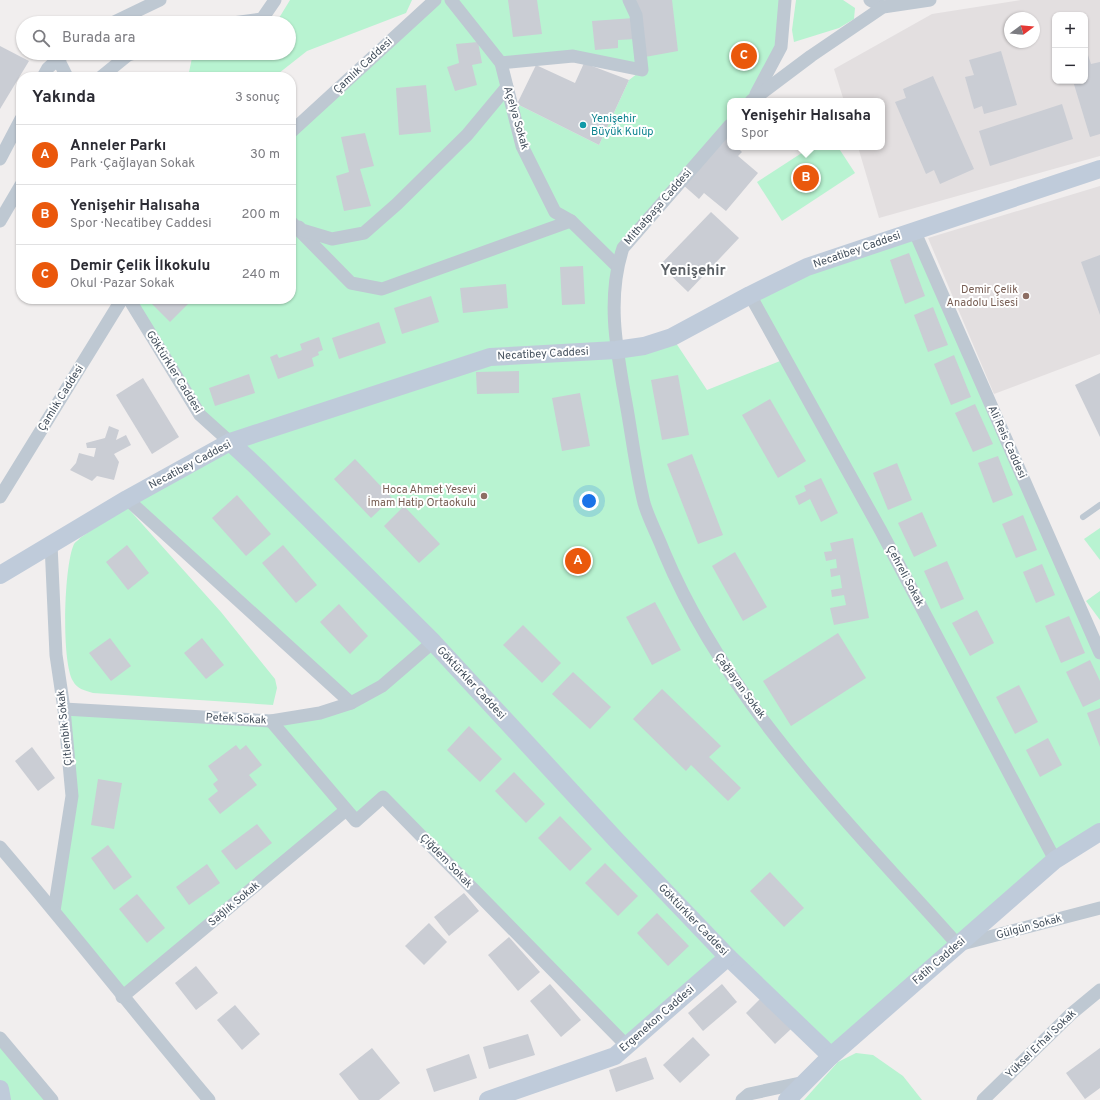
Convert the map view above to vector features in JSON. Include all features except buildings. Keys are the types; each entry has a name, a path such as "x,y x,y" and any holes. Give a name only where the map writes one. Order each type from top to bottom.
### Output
{"street":[{"path":"127,16 160,0"},
{"path":"264,16 275,0"},
{"name":"Çamlık Caddesi","path":"296,127 435,0"},
{"name":"Açelya Sokak","path":"451,0 501,63 522,146 555,212 572,221 617,266"},
{"path":"501,63 573,56 642,70 636,15 629,0"},
{"path":"753,98 781,47 785,0"},
{"path":"870,0 883,7"},
{"path":"753,98 883,7 930,0"},
{"path":"46,72 57,60"},
{"path":"63,60 66,72"},
{"path":"106,72 122,60"},
{"path":"296,225 302,230 332,239 364,233 397,204 467,135 507,87"},
{"name":"Mithatpaşa Caddesi","path":"616,350 613,311 617,266 623,248 727,128"},
{"path":"0,159 16,129"},
{"name":"Necatibey Caddesi","path":"0,575 127,499 230,442 490,357 616,350 644,346 672,337 750,295 807,267 1100,169"},
{"path":"0,221 16,194"},
{"path":"296,226 350,283 382,289 572,221"},
{"name":"Ali Reis Caddesi","path":"914,230 1100,653"},
{"name":"Çehreli Sokak","path":"750,295 881,531 1055,860"},
{"name":"Çamlık Caddesi","path":"0,497 119,304"},
{"name":"Göktürkler Caddesi","path":"132,304 200,415 270,479 433,642 728,957 831,1056"},
{"name":"Çağlayan Sokak","path":"616,350 644,504 677,582 723,665 808,777 958,945"},
{"path":"127,499 350,703"},
{"name":"Çitlenbik Sokak","path":"52,544 56,655 64,709 72,796 54,911"},
{"name":"Petek Sokak","path":"64,709 271,721 320,713 350,703 382,686 433,642"},
{"name":"Çiğdem Sokak","path":"271,721 356,821 383,797 626,1044"},
{"name":"Sağlık Sokak","path":"122,997 346,810"},
{"name":"Fatih Caddesi","path":"787,1100 831,1056 1055,860 1100,832"},
{"path":"0,847 54,911 122,997 209,1100"},
{"name":"Gülgün Sokak","path":"958,945 1100,908"},
{"name":"Ergenekon Caddesi","path":"488,1100 615,1056 626,1044 728,957"},
{"name":"Yüksel Erhal Sokak","path":"983,1100 1071,1014 1100,990"},
{"path":"0,1038 52,1100"},
{"path":"742,1100 749,1094 805,1082"},
{"path":"0,1089 2,1100"}],"lane":[{"path":"1083,517 1100,505"}],"shaded area":[{"path":"1021,0 1100,0 1100,156 879,218 859,150 885,150 885,98 843,98 834,69 932,14"},
{"name":"Demir Çelik Anadolu Lisesi","path":"1100,186 1100,354 994,394 928,238"}],"green space":[{"path":"290,0 412,0 406,13 307,51 296,60 296,16 280,16"},
{"path":"435,0 785,0 781,47 753,98 727,98 727,128 623,248 616,349 672,337 707,390 785,359 750,295 914,230 1100,653 1100,832 831,1056 728,957 626,1045 383,797 356,821 346,810 122,997 54,911 72,796 64,709 271,721 350,703 127,499 230,442 200,415 132,304 296,304 296,127","holes":["573,56 642,70 629,80 599,145 517,104 501,63"]},
{"path":"796,0 843,0 855,8 854,19 839,28 794,42 792,30"},
{"path":"192,60 296,60 280,72 189,72"},
{"path":"806,150 840,150 855,173 782,221 757,182"},
{"path":"126,506 221,612 275,679 277,688 273,705 93,693 81,689 75,684 69,670 65,634 68,571 74,544 80,538"},
{"path":"1100,528 1100,560 1084,539"},
{"path":"1100,591 1100,620 1086,601"},
{"path":"0,1038 52,1100 2,1100 0,1089"},
{"path":"856,1053 873,1055 903,1076 922,1100 804,1100 838,1062"}],"place":[{"name":"Demir Çelik İlkokulu","path":"744,56"},
{"name":"Yenişehir Büyük Kulüp","path":"583,125"},
{"name":"Yenişehir Halısaha","path":"806,178"},
{"name":"Demir Çelik Anadolu Lisesi","path":"1026,296"},
{"name":"Hoca Ahmet Yesevi İmam Hatip Ortaokulu","path":"484,496"},
{"name":"Anneler Parkı","path":"578,561"}],"district":[{"name":"Yenişehir","path":"693,271"}]}
